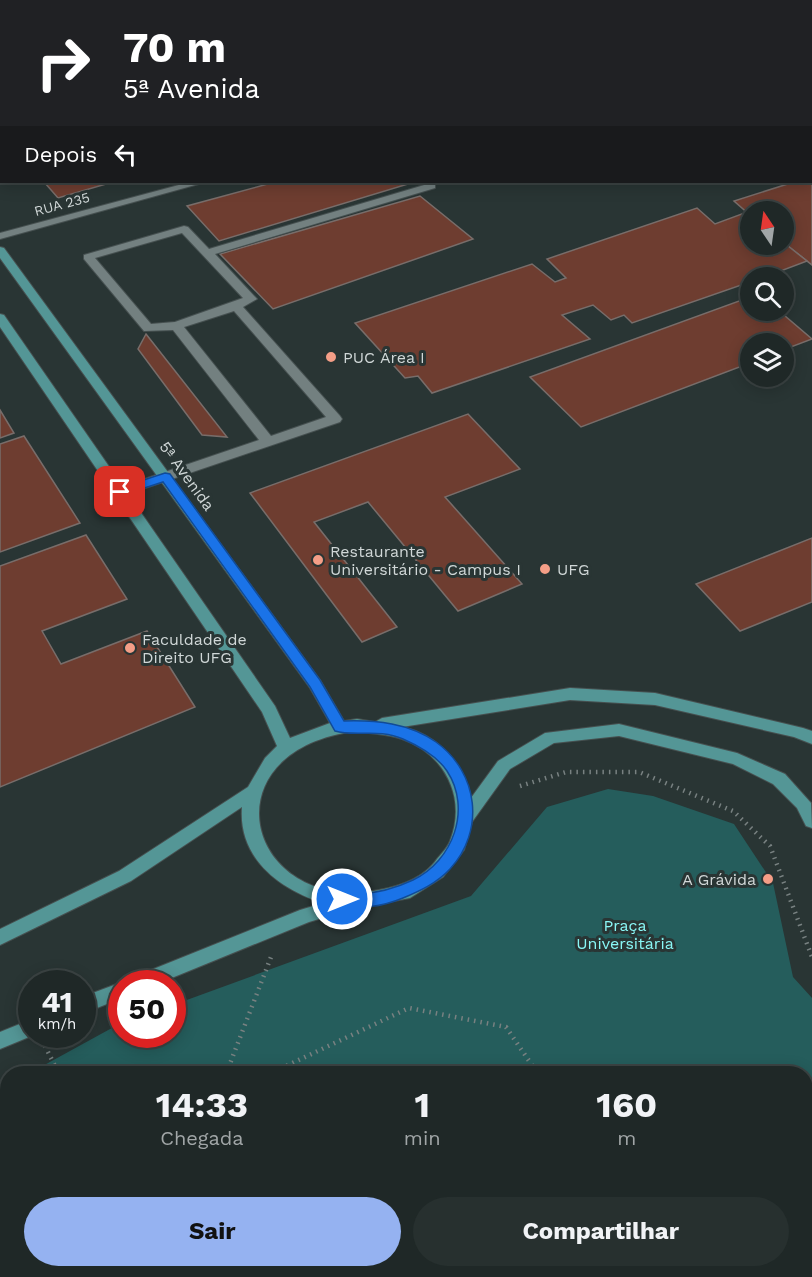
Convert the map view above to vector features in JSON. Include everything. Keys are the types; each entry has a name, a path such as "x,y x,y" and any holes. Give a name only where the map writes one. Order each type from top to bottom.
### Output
{"main road":[{"name":"5ª Avenida","path":"0,250 315,684 340,727"},
{"path":"0,318 268,710 286,748"},
{"path":"359,901 325,897 295,886 270,867 255,844 248,818 252,792 260,776 286,748 312,734 340,727 373,726 570,694 655,699 797,732 812,738"},
{"path":"373,726 404,732 431,746 445,759 452,766 464,790 467,817"},
{"path":"171,970 306,915 359,901 392,896 421,884 444,865 460,842 467,817 504,765 551,737 619,730 737,759 779,779 802,804 812,821"},
{"path":"0,937 125,876 252,792"},
{"path":"0,1041 18,1033"}],"street":[{"name":"RUA 235","path":"0,236 197,183"},
{"path":"207,253 431,186"},
{"path":"184,229 207,253 251,299 176,326 148,328 88,258 184,229"},
{"path":"120,492 335,418 236,306"},
{"path":"176,326 268,442"}],"path":[{"path":"511,789 566,772 639,772 733,811 770,846 812,957"},
{"path":"229,1066 272,955 261,959"},
{"path":"285,1066 409,1008 506,1027 533,1066"},
{"path":"46,1048 55,1066"}],"green space":[{"name":"Praça Universitária","path":"608,789 653,796 734,824 773,883 793,977 812,998 812,1066 43,1066 75,1048 96,1048 96,1037 108,1030 108,1048 186,1048 186,1000 471,896 547,807"}],"building":[{"path":"45,183 110,183 58,198"},
{"path":"271,183 408,184 219,241 187,206"},
{"path":"791,183 812,183 812,265 794,251 794,201 740,201 740,206 734,201"},
{"path":"420,196 473,239 273,309 220,254"},
{"path":"697,208 715,224 740,215 740,255 794,255 794,251 807,261 791,267 740,267 740,285 632,323 624,315 611,320 593,305 562,315 590,339 432,393 418,376 405,378 355,323 532,264 555,282 566,278 547,259"},
{"path":"740,301 740,321 791,321 812,339 794,346 794,333 740,333 740,367 581,427 530,377"},
{"path":"146,334 227,437 202,435 138,349"},
{"path":"0,410 14,433 0,438"},
{"path":"468,414 520,469 445,497 522,584 458,611 368,502 314,522 397,627 362,642 250,493"},
{"path":"24,436 80,523 0,552 0,444"},
{"name":"Faculdade de Direito UFG","path":"86,535 127,599 42,631 61,664 147,631 195,707 0,787 0,566"},
{"path":"812,538 812,602 740,631 696,584"}],"place":[{"name":"PUC Área I","path":"331,357"},
{"name":"Restaurante Universitário - Campus I","path":"318,560"},
{"name":"UFG","path":"545,569"},
{"name":"Faculdade de Direito UFG","path":"130,648"},
{"name":"A Grávida","path":"768,879"}],"route":[{"path":"120,492 165,477 315,684 340,727 373,726 404,732 431,746 452,766 464,790 467,817 460,842 444,865 421,884 392,896 359,901 342,899"}]}
